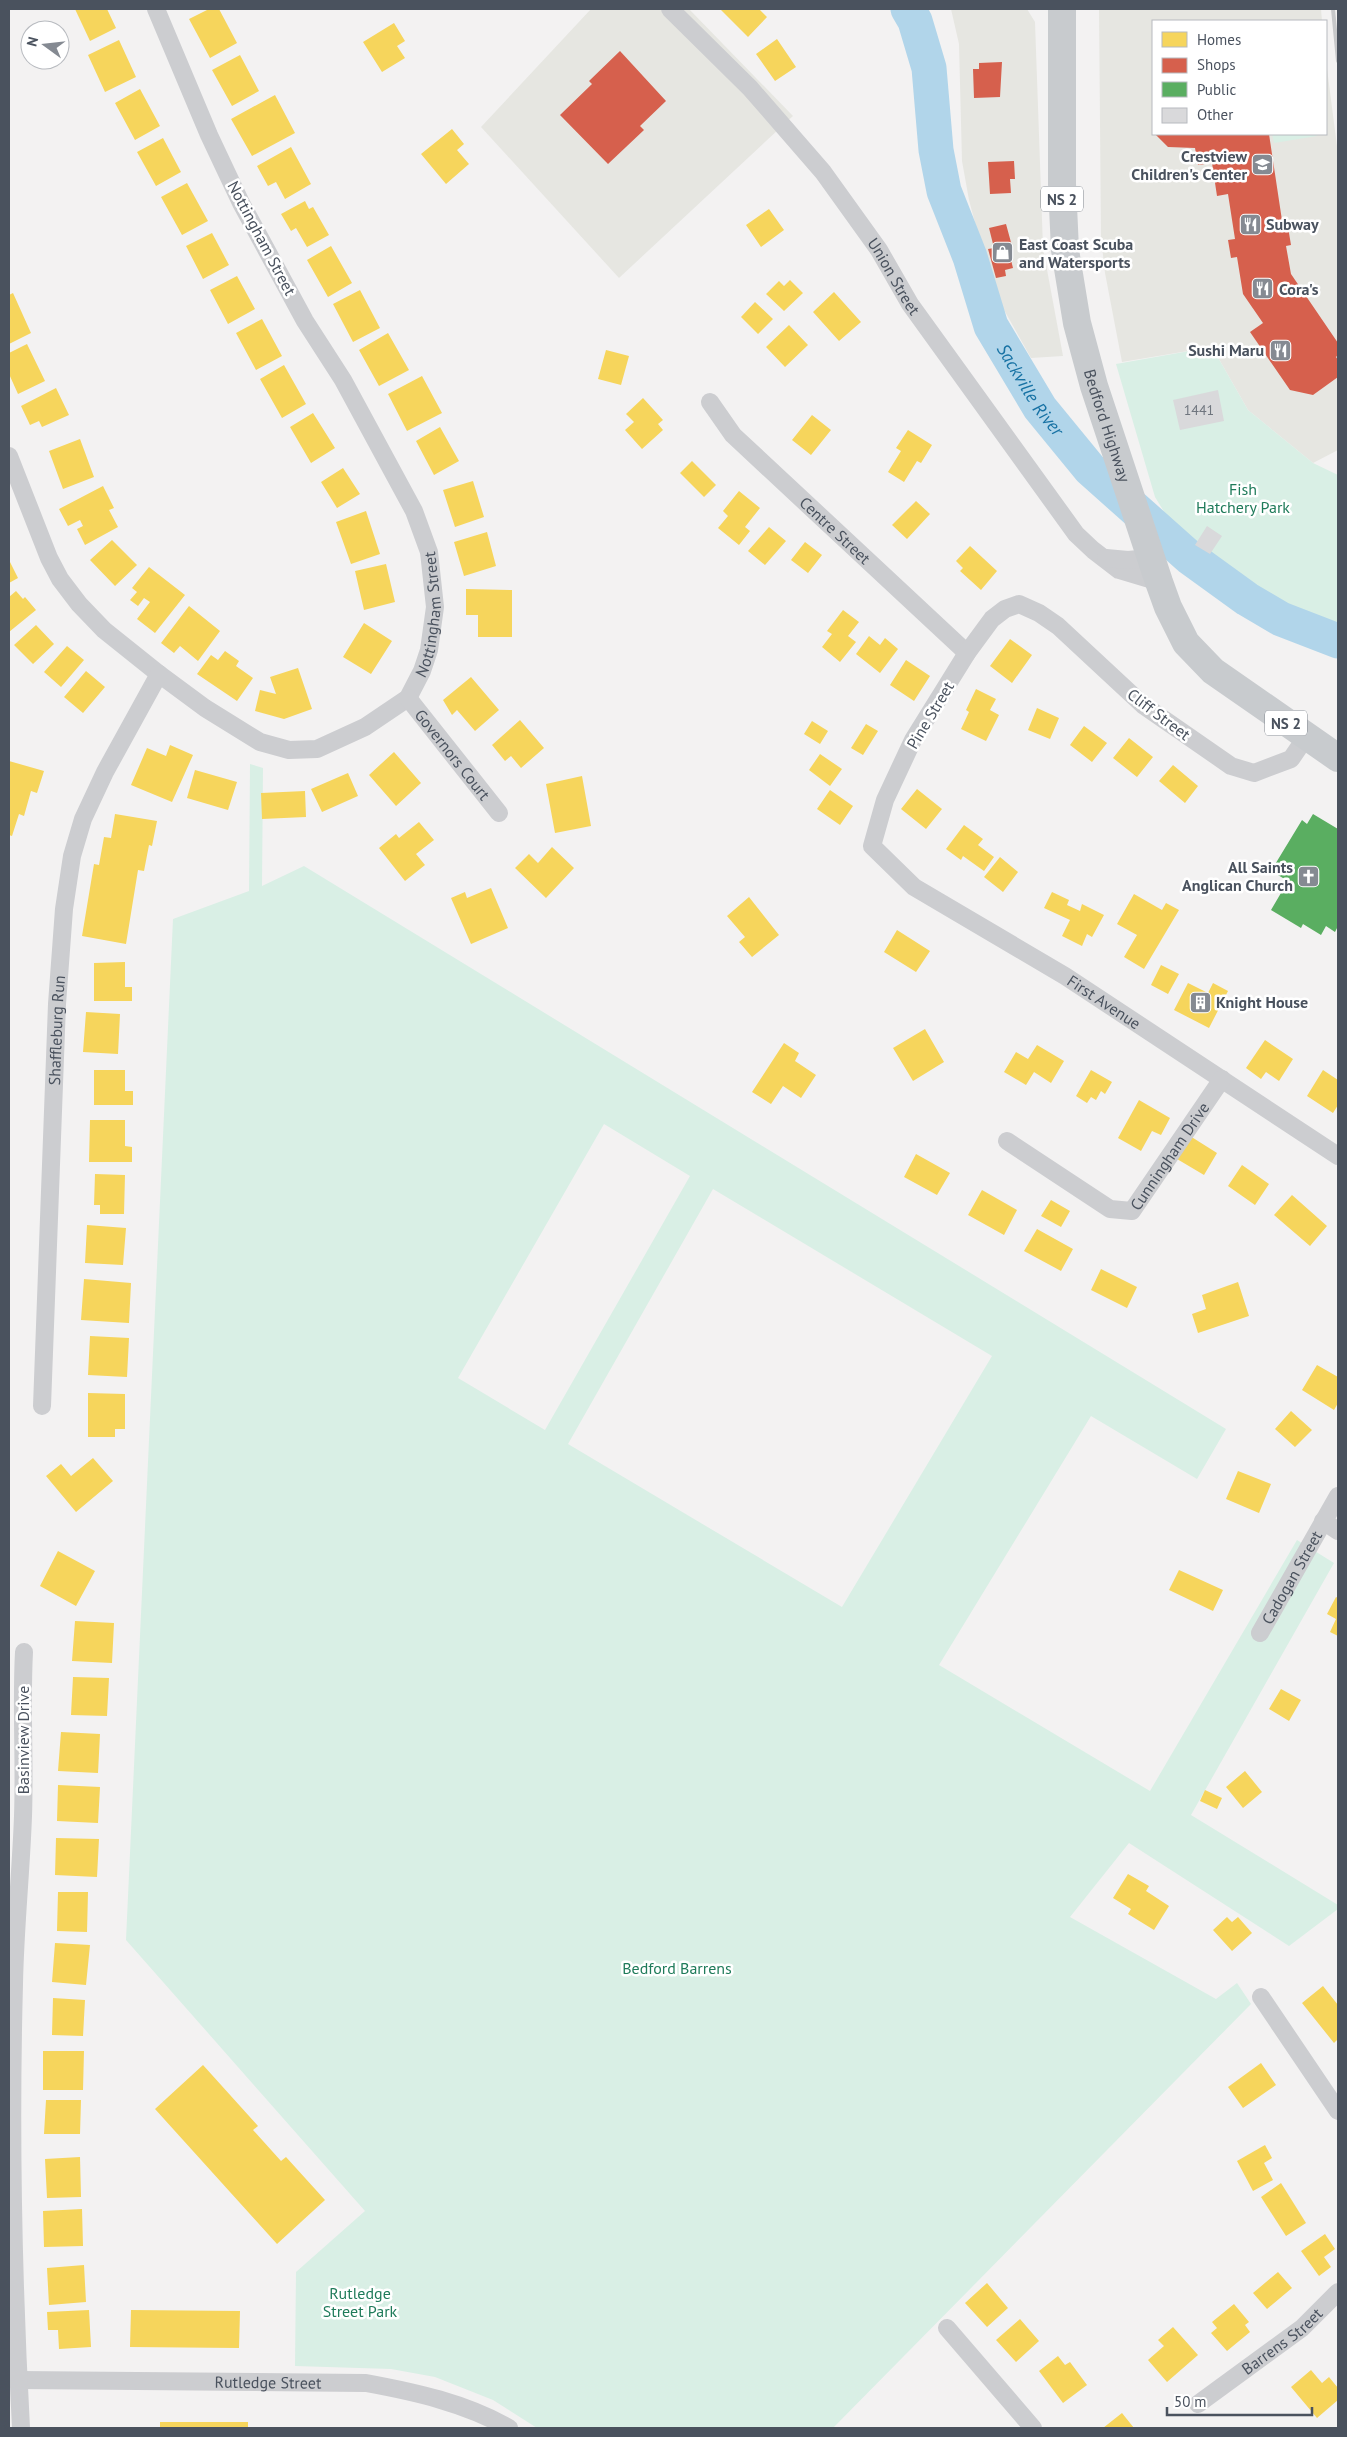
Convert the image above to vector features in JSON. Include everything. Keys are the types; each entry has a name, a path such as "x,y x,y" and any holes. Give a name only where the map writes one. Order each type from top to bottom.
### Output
{"main road":[{"name":"Bedford Highway","path":"1062,9 1064,250 1077,324 1094,386 1154,570 1168,607 1186,643 1213,671 1306,738 1338,758"}],"street":[{"name":"Nottingham Street","path":"9,456 49,558 60,579 79,604 104,630 160,674 205,708 260,742 289,750 317,749 365,727 408,698 422,671 429,650 434,607 429,552 414,511 343,380 306,321 241,203 209,135 156,9"},
{"name":"Union Street","path":"670,9 750,88 822,172 879,250 910,304 1076,534 1119,570 1154,570"},
{"name":"Centre Street","path":"710,402 733,435 968,653"},
{"path":"1103,557 1128,560 1154,570"},
{"name":"Pine Street","path":"872,846 885,800 913,740 968,653 992,619 1005,609 1019,604"},
{"name":"Cliff Street","path":"1019,604 1039,613 1058,626 1143,705 1231,766 1254,773 1291,758 1306,738"},
{"name":"Shaffleburg Run","path":"42,1406 57,1004 64,910 72,856 83,819 105,772 160,674"},
{"name":"Governors Court","path":"408,698 499,813"},
{"name":"First Avenue","path":"872,846 914,887 1065,976 1338,1156"},
{"name":"Cunningham Drive","path":"1007,1141 1110,1209 1132,1211 1222,1079"},
{"name":"Cadogan Street","path":"1260,1633 1338,1496"},
{"path":"1323,1521 1338,1531"},
{"name":"Basinview Drive","path":"21,2428 13,2291 12,2107 14,1982 23,1815 22,1703 24,1652"},
{"path":"1261,1997 1338,2111"},
{"name":"Barrens Street","path":"1198,2404 1302,2328 1338,2292"},
{"path":"947,2328 1033,2428"},
{"name":"Rutledge Street","path":"18,2380 366,2383 405,2390 464,2407 509,2428"}],"shaded area":[{"path":"591,9 689,9 793,116 619,278 481,127"},
{"path":"951,9 1027,9 1035,22 1043,248 1063,356 1031,358 999,301 986,264 969,200 962,161 959,44"},
{"path":"1099,9 1321,9 1322,20 1152,20 1152,135 1327,135 1327,69 1338,154 1338,450 1313,463 1248,410 1212,347 1122,362 1105,273 1101,237"}],"green space":[{"path":"1272,135 1317,136 1274,143"},
{"name":"Fish Hatchery Park","path":"1212,347 1248,410 1313,463 1338,475 1338,622 1301,618 1274,612 1262,608 1241,596 1241,590 1237,585 1184,544 1155,497 1116,364"},
{"name":"Bedford Barrens","path":"250,764 263,768 262,886 304,866 1226,1429 1197,1479 1091,1416 939,1665 1150,1791 1297,1540 1334,1563 1191,1815 1338,1905 1338,1909 1289,1946 1129,1843 1070,1917 1216,1999 1237,1983 1251,2004 833,2428 537,2428 493,2400 435,2377 391,2369 295,2366 296,2272 365,2211 126,1940 173,919 249,891","holes":["604,1124 690,1176 545,1430 458,1378","713,1189 992,1356 842,1607 568,1444"]}],"building: Homes":[{"path":"75,9 107,9 116,28 90,41"},
{"path":"209,9 219,9 237,43 210,58 189,19"},
{"path":"720,9 759,9 767,17 748,37"},
{"path":"394,23 405,41 397,46 405,58 382,72 363,42"},
{"path":"777,39 796,67 775,81 756,54"},
{"path":"119,40 136,77 105,92 88,55"},
{"path":"240,55 259,91 232,106 212,70"},
{"path":"140,89 160,126 135,140 115,103"},
{"path":"275,95 295,133 252,156 231,119"},
{"path":"452,129 464,144 457,150 469,164 446,184 421,154"},
{"path":"163,138 181,172 156,186 137,152"},
{"path":"291,147 311,184 285,199 276,182 268,186 257,166"},
{"path":"187,183 208,221 182,235 161,197"},
{"path":"305,201 309,209 313,207 329,235 307,247 296,228 291,231 281,214"},
{"path":"769,209 784,230 761,247 746,225"},
{"path":"212,233 229,265 203,279 186,246"},
{"path":"331,246 352,283 328,297 307,260"},
{"path":"237,276 255,309 228,324 210,290"},
{"path":"790,280 803,293 784,311 766,294 779,281 784,286"},
{"path":"360,290 380,328 353,342 333,304"},
{"path":"834,292 861,322 839,341 813,312"},
{"path":"13,293 31,333 9,344 9,295"},
{"path":"755,302 773,319 758,334 741,317"},
{"path":"262,319 282,356 256,370 236,333"},
{"path":"789,325 808,345 785,367 766,347"},
{"path":"388,333 409,370 379,386 359,350"},
{"path":"27,344 45,381 18,394 9,374 9,353"},
{"path":"606,350 629,356 621,385 598,379"},
{"path":"284,365 306,404 282,418 260,379"},
{"path":"422,376 442,413 407,431 388,394"},
{"path":"56,388 69,415 42,427 39,421 30,425 21,406"},
{"path":"643,398 663,420 658,424 663,430 642,449 625,430 634,422 626,414"},
{"path":"313,413 335,448 311,463 290,427"},
{"path":"812,415 831,430 811,455 792,440"},
{"path":"440,427 459,461 434,475 416,441"},
{"path":"908,430 932,445 921,463 917,461 904,482 888,472 901,451 896,448"},
{"path":"80,439 94,477 63,489 49,451"},
{"path":"692,461 716,485 704,497 680,473"},
{"path":"343,468 360,494 337,508 321,482"},
{"path":"473,481 484,517 455,527 443,490"},
{"path":"103,486 114,508 109,510 118,527 85,545 77,529 83,526 80,520 68,526 59,509"},
{"path":"739,491 760,508 745,527 750,531 739,545 718,528 728,516 723,511"},
{"path":"916,501 930,514 907,539 892,525"},
{"path":"366,511 380,554 351,564 336,522"},
{"path":"769,527 786,541 765,565 748,551"},
{"path":"487,532 496,566 464,576 454,542"},
{"path":"112,540 137,565 115,586 90,560"},
{"path":"805,542 822,555 808,573 791,560"},
{"path":"970,546 997,571 981,590 960,571 963,568 956,561"},
{"path":"9,560 18,578 9,583"},
{"path":"386,564 395,602 364,610 355,571"},
{"path":"149,567 185,595 155,633 137,619 150,602 144,598 138,606 130,600 137,592 132,588"},
{"path":"466,589 512,590 512,637 478,637 478,615 466,615"},
{"path":"16,591 23,599 25,597 36,610 9,632 9,597"},
{"path":"189,606 220,631 198,661 180,646 174,653 161,643"},
{"path":"843,610 859,622 848,636 856,642 840,662 822,647 832,634 827,631"},
{"path":"364,623 392,641 371,674 343,657"},
{"path":"36,625 54,644 33,664 14,645"},
{"path":"869,636 880,645 885,638 898,649 880,673 856,654"},
{"path":"1010,639 1032,655 1012,683 990,666"},
{"path":"67,646 84,660 61,687 44,672"},
{"path":"225,651 239,661 236,666 253,678 237,701 197,674 211,655 218,660"},
{"path":"906,660 930,676 914,701 890,685"},
{"path":"298,668 312,709 284,719 255,711 260,690 276,694 270,677"},
{"path":"86,671 105,687 83,713 64,697"},
{"path":"471,677 499,710 475,731 457,710 452,715 443,700"},
{"path":"976,689 996,699 990,710 999,715 986,741 961,729 969,712 966,710"},
{"path":"1037,708 1059,718 1050,739 1028,730"},
{"path":"520,720 544,748 521,768 511,756 505,761 492,745"},
{"path":"812,721 828,731 820,744 804,734"},
{"path":"866,724 878,731 863,755 851,748"},
{"path":"1084,726 1107,743 1092,762 1070,745"},
{"path":"1129,738 1153,757 1137,777 1113,758"},
{"path":"170,745 193,755 172,802 131,785 147,748 166,756"},
{"path":"394,752 421,783 396,806 369,775"},
{"path":"820,754 842,769 830,786 809,770"},
{"path":"9,761 44,771 37,793 31,791 24,816 19,814 12,836 9,835"},
{"path":"1173,765 1198,786 1185,803 1159,781"},
{"path":"195,770 237,782 228,810 187,798"},
{"path":"348,773 358,796 322,812 311,789"},
{"path":"582,776 591,826 555,833 546,784"},
{"path":"917,789 942,809 926,829 901,809"},
{"path":"830,790 853,806 840,825 817,809"},
{"path":"305,791 306,817 262,819 261,793"},
{"path":"115,814 157,821 152,846 149,845 144,871 138,870 126,944 82,936 94,864 99,865 104,837 111,838"},
{"path":"419,822 434,840 416,854 425,865 405,881 379,848 396,834 399,838"},
{"path":"964,825 983,839 978,845 994,857 984,871 963,856 961,860 946,849"},
{"path":"552,847 574,868 546,898 515,868 529,854 538,863"},
{"path":"1000,857 1018,872 1003,892 984,877"},
{"path":"491,888 508,928 471,944 451,898 465,892 467,898"},
{"path":"1052,892 1069,900 1067,905 1080,911 1082,904 1104,915 1092,937 1087,934 1082,946 1062,936 1070,920 1044,908"},
{"path":"1134,894 1162,910 1166,903 1179,910 1144,969 1124,957 1137,935 1117,924"},
{"path":"749,897 779,935 752,957 739,942 745,937 727,916"},
{"path":"897,930 930,951 916,972 884,952"},
{"path":"125,962 125,987 132,987 132,1001 94,1001 94,963"},
{"path":"1161,965 1179,974 1168,994 1151,985"},
{"name":"Knight House","path":"1188,983 1208,993 1213,983 1228,991 1209,1028 1174,1010"},
{"path":"86,1012 120,1014 118,1054 83,1052"},
{"path":"925,1029 944,1062 913,1081 893,1048"},
{"path":"1265,1040 1293,1059 1279,1081 1266,1072 1261,1079 1246,1068"},
{"path":"784,1043 799,1053 795,1061 816,1075 801,1098 783,1086 771,1104 752,1092"},
{"path":"1037,1045 1064,1061 1051,1083 1034,1072 1026,1085 1004,1072 1016,1052 1028,1059"},
{"path":"94,1070 125,1070 125,1091 133,1091 133,1105 94,1105"},
{"path":"1091,1070 1112,1082 1105,1094 1101,1091 1096,1100 1091,1097 1087,1103 1076,1096"},
{"path":"1323,1070 1338,1080 1338,1105 1333,1113 1307,1096"},
{"path":"1139,1100 1170,1118 1161,1135 1152,1131 1141,1151 1118,1138"},
{"path":"90,1120 125,1120 125,1146 132,1147 132,1162 89,1162"},
{"path":"1190,1136 1217,1153 1204,1175 1177,1159"},
{"path":"916,1154 950,1173 937,1195 904,1177"},
{"path":"1242,1165 1269,1184 1255,1205 1228,1186"},
{"path":"95,1174 125,1175 124,1214 100,1214 100,1205 94,1205"},
{"path":"982,1190 1017,1210 1004,1235 968,1215"},
{"path":"1292,1195 1327,1226 1310,1246 1274,1215"},
{"path":"1051,1200 1070,1211 1061,1227 1041,1216"},
{"path":"87,1225 126,1228 123,1265 85,1263"},
{"path":"1037,1229 1073,1249 1061,1271 1024,1251"},
{"path":"1101,1269 1137,1287 1127,1308 1091,1290"},
{"path":"84,1279 131,1283 129,1323 81,1320"},
{"path":"1238,1282 1249,1316 1198,1333 1192,1314 1206,1309 1202,1295"},
{"path":"90,1336 129,1338 127,1377 88,1375"},
{"path":"1317,1365 1338,1377 1338,1403 1334,1410 1302,1390"},
{"path":"88,1393 125,1394 125,1429 115,1429 115,1437 88,1437"},
{"path":"1291,1411 1312,1430 1295,1447 1275,1429"},
{"path":"93,1458 113,1481 76,1512 46,1476 61,1464 71,1476"},
{"path":"1238,1471 1271,1484 1259,1513 1226,1499"},
{"path":"58,1551 95,1571 76,1606 40,1586"},
{"path":"1179,1570 1223,1590 1213,1611 1169,1590"},
{"path":"1336,1597 1338,1598 1338,1636 1330,1632 1336,1619 1327,1614"},
{"path":"75,1621 114,1623 112,1663 72,1661"},
{"path":"73,1677 109,1678 107,1716 71,1715"},
{"path":"1281,1689 1301,1700 1289,1721 1269,1709"},
{"path":"61,1732 100,1734 98,1773 58,1771"},
{"path":"1245,1771 1262,1792 1243,1808 1226,1787"},
{"path":"58,1785 100,1787 98,1823 57,1821"},
{"path":"1205,1790 1222,1798 1217,1809 1200,1801"},
{"path":"56,1838 99,1839 97,1877 55,1875"},
{"path":"1128,1874 1149,1886 1146,1891 1169,1906 1154,1930 1128,1914 1131,1909 1113,1898"},
{"path":"58,1892 88,1892 87,1932 57,1931"},
{"path":"1227,1917 1232,1922 1238,1917 1252,1933 1232,1951 1213,1930"},
{"path":"55,1943 90,1945 86,1985 52,1982"},
{"path":"1323,1986 1338,2005 1338,2039 1334,2043 1302,2003"},
{"path":"53,1998 85,2000 83,2036 52,2035"},
{"path":"43,2051 84,2051 83,2090 43,2090"},
{"path":"1261,2063 1276,2085 1243,2108 1228,2087"},
{"path":"203,2065 258,2126 253,2130 281,2161 286,2157 325,2200 277,2244 155,2109"},
{"path":"46,2100 81,2100 80,2134 44,2134"},
{"path":"1265,2145 1272,2158 1264,2163 1273,2180 1253,2191 1237,2161"},
{"path":"80,2157 81,2197 47,2198 45,2159"},
{"path":"1281,2183 1306,2223 1286,2236 1261,2197"},
{"path":"82,2209 83,2246 44,2247 43,2211"},
{"path":"1325,2234 1335,2249 1324,2257 1331,2267 1319,2276 1301,2251"},
{"path":"84,2265 86,2302 49,2305 47,2268"},
{"path":"1278,2272 1292,2288 1267,2309 1253,2293"},
{"path":"987,2283 1008,2308 987,2327 965,2303"},
{"path":"1234,2304 1249,2322 1245,2325 1250,2332 1227,2351 1211,2333 1217,2328 1212,2322"},
{"path":"89,2310 91,2347 59,2349 58,2330 48,2330 47,2312"},
{"path":"131,2310 240,2311 239,2348 130,2347"},
{"path":"1020,2319 1039,2341 1016,2362 996,2340"},
{"path":"1173,2327 1198,2355 1167,2382 1148,2360 1164,2346 1158,2340"},
{"path":"1058,2356 1065,2365 1070,2362 1087,2385 1063,2403 1039,2371"},
{"path":"1311,2370 1322,2383 1329,2377 1338,2388 1338,2400 1317,2418 1291,2387"},
{"path":"1122,2413 1134,2428 1103,2428"},
{"path":"160,2422 248,2422 248,2428 160,2428"}],"building: Shops":[{"path":"620,51 666,101 640,126 644,130 608,164 560,115 592,84 589,81"},
{"path":"1002,62 1000,97 974,98 973,69 979,69 979,63"},
{"path":"1156,135 1269,135 1283,227 1288,227 1291,245 1286,246 1291,274 1338,343 1338,355 1336,357 1338,360 1338,377 1313,395 1290,390 1250,332 1263,323 1243,294 1237,257 1231,258 1228,240 1235,239 1228,194 1217,196 1212,163 1198,165 1195,148 1168,147"},
{"path":"1014,161 1015,179 1010,179 1011,193 990,194 988,162"},
{"path":"1006,224 1012,246 1008,248 1013,268 1005,270 1006,276 996,278 988,249 994,248 989,228"}],"building: Public":[{"name":"All Saints Anglican Church","path":"1313,814 1338,829 1338,926 1335,932 1326,926 1321,935 1303,924 1301,928 1271,910 1288,881 1271,871 1302,820 1307,824"}],"building: Other":[{"path":"1218,390 1224,421 1180,430 1173,400"},
{"path":"1207,526 1222,536 1210,554 1195,545"}],"waterway":[{"name":"Sackville River","path":"908,9 915,21 929,68 936,150 944,191 970,257 991,326 1040,408 1090,469 1189,557 1247,599 1281,619 1338,641"}],"railway":[{"path":"1333,9 1338,61"}],"place":[{"name":"Crestview Children's Center","path":"1263,165"},
{"name":"Subway","path":"1250,224"},
{"name":"East Coast Scuba and Watersports","path":"1003,253"},
{"name":"Cora's","path":"1263,289"},
{"name":"Sushi Maru","path":"1280,350"},
{"name":"All Saints Anglican Church","path":"1309,876"},
{"name":"Knight House","path":"1200,1002"}],"park label":[{"name":"Rutledge Street Park","path":"360,2302"}]}
